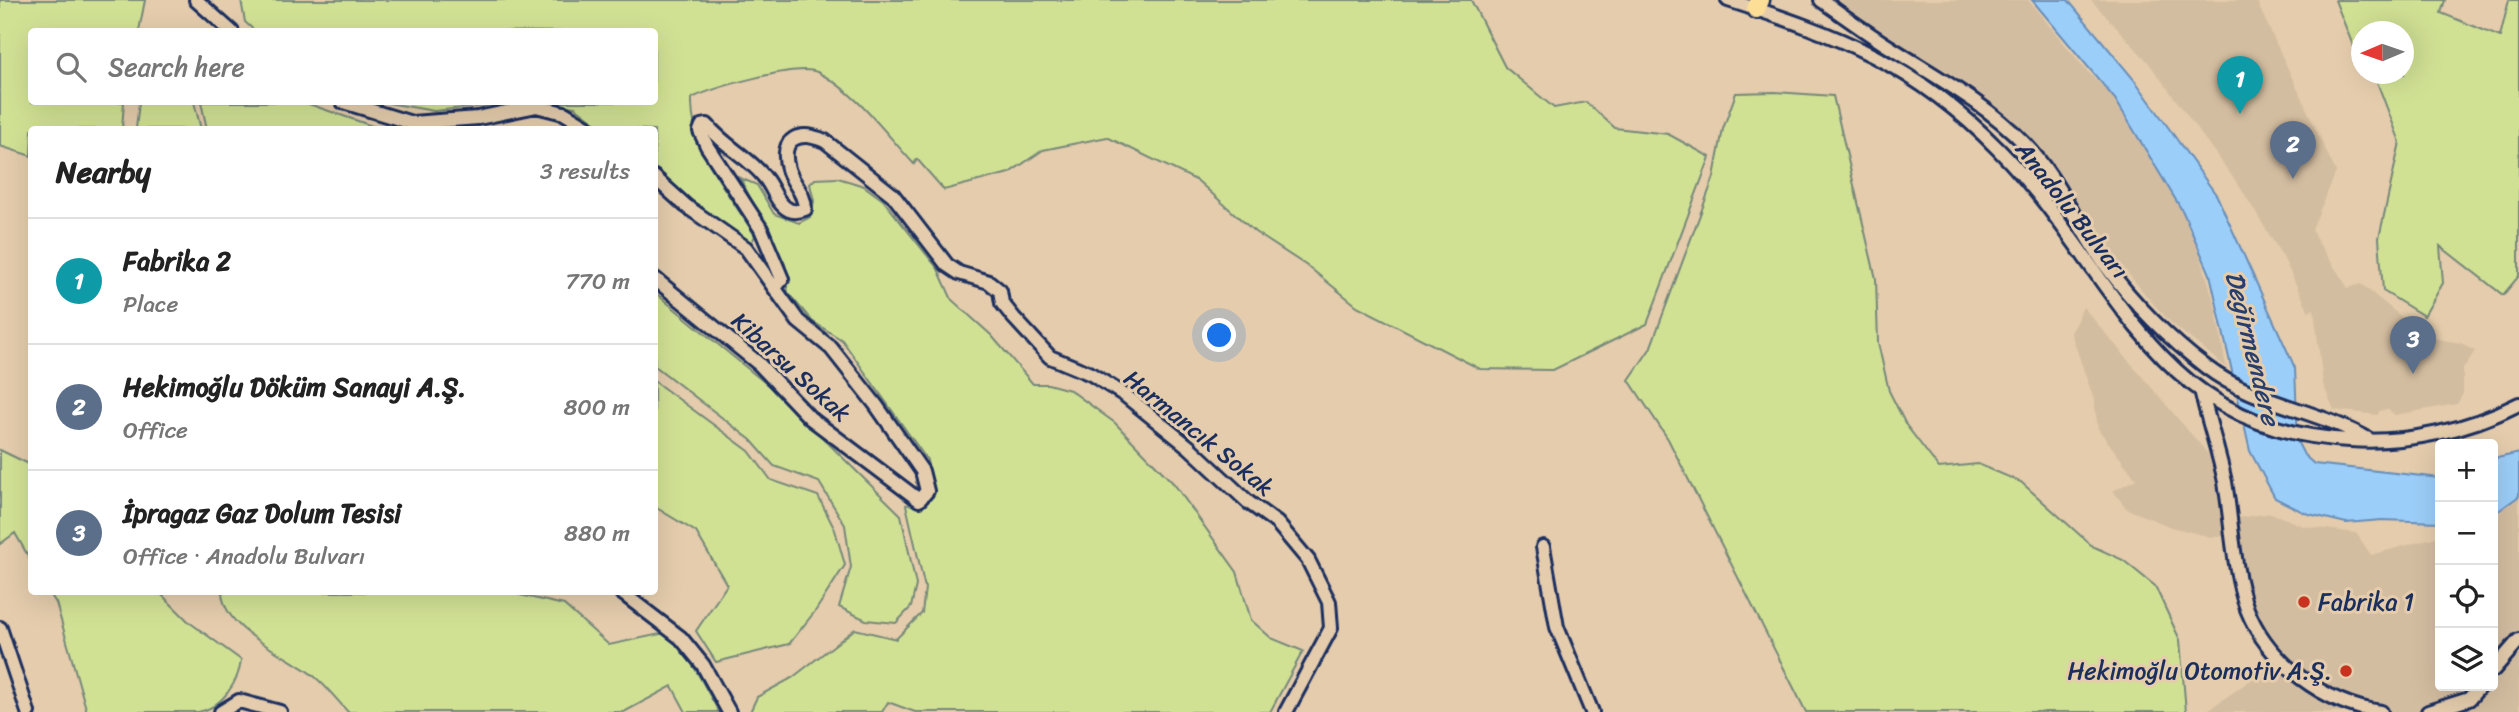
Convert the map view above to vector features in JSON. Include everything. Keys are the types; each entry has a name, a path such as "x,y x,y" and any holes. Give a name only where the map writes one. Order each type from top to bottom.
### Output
{"street":[{"path":"195,0 227,28"},
{"name":"Anadolu Bulvarı","path":"1728,0 1758,4 1876,55 1937,94 1999,150 2046,205 2113,299 2163,359 2202,394 2232,412 2318,439 2374,442 2445,431 2500,414 2519,404"},
{"name":"Anadolu Bulvarı","path":"1821,0 1991,112 2026,144 2052,177 2106,266 2155,326 2230,383 2255,397 2345,425 2374,442"},
{"path":"353,105 412,123 478,118 536,106 564,113 585,126"},
{"name":"Harmancık Sokak","path":"775,288 782,279 761,229 707,146 700,131 702,126 707,125 719,140 765,178 776,199 789,210 799,212 805,209 805,201 787,169 788,145 799,135 813,136 825,141 893,195 947,265 959,273 989,282 1000,291 1008,310 1030,339 1050,357 1091,374 1126,396 1189,447 1248,502 1277,523 1308,560 1322,584 1329,602 1331,628 1286,712"},
{"path":"658,181 687,206 746,248 775,288"},
{"name":"Kibarsu Sokak","path":"658,281 759,364 810,418 885,472 909,496 919,500 924,497 927,491 922,471 876,405 831,348 798,321 775,288"},
{"path":"2202,394 2224,480 2247,608 2265,642 2283,661 2329,695 2343,703 2381,712"},
{"path":"1544,547 1558,627 1592,712"},
{"path":"625,595 681,638 703,666 729,712"},
{"path":"0,628 28,712"},
{"path":"2498,664 2519,640"},
{"path":"2428,712 2469,699 2476,691"},
{"path":"221,712 239,701 280,712"}],"shaded area":[{"path":"1834,0 2028,0 2086,70 2124,107 2190,219 2216,309 2226,367 2170,322 2150,300 2107,248 2075,202 2063,179 2015,121 1975,90 1887,37"},
{"path":"2091,0 2256,0 2336,172 2312,229 2316,239 2348,288 2361,284 2426,337 2461,343 2475,351 2463,369 2463,394 2457,404 2395,415 2389,410 2379,411 2378,415 2334,410 2323,384 2314,309 2309,312 2283,257 2240,187 2148,62"},
{"path":"2083,307 2214,461 2225,520 2271,513 2303,526 2356,533 2371,555 2435,537 2435,691 2498,691 2498,514 2519,497 2519,712 2205,712 2275,663 2265,651 2229,534 2211,537 2171,527 2127,509 2113,491 2136,479 2098,429 2094,400 2071,333"}],"green space":[{"path":"0,0 145,0 140,28 28,28 28,105 124,105 122,126 28,126 28,155 0,146"},
{"path":"241,0 1471,0 1505,67 1554,108 1586,102 1615,128 1668,134 1710,157 1647,324 1553,370 1480,369 1357,306 1310,268 1255,232 1198,181 1107,137 1043,150 1009,173 944,190 917,159 914,164 857,101 817,72 792,71 718,88 692,98 693,117 704,153 755,236 750,245 690,201 658,171 658,126 600,126 575,107 558,105 658,105 658,28 252,28 245,22"},
{"path":"2335,0 2445,0 2441,13 2500,37 2509,0 2519,0 2519,276 2503,295 2440,246 2443,283 2424,316 2383,291 2379,238 2400,142 2378,84 2414,84 2414,21 2351,21 2351,40"},
{"path":"1775,92 1833,96 1876,279 1878,343 1889,391 1906,425 1939,468 1978,464 2021,482 2092,546 2123,560 2155,586 2180,640 2186,712 1806,712 1668,439 1629,380 1650,349 1714,177 1723,129 1736,93"},
{"path":"139,105 195,105 200,126 136,126"},
{"path":"202,105 312,105 372,126 206,126"},
{"path":"400,105 493,105 434,111"},
{"path":"740,178 757,185 774,214 799,223 810,217 814,201 810,184 815,179 838,178 864,186 883,200 938,269 952,300 991,335 1033,384 1048,384 1070,390 1115,423 1174,484 1237,572 1251,620 1271,638 1303,651 1270,712 915,712 888,702 882,712 750,712 757,697 792,678 855,629 896,639 922,613 925,588 906,505 926,503 932,492 927,460 842,340 812,321 788,293 785,264"},
{"path":"658,295 775,391 901,515 916,585 911,607 896,623 866,620 839,607 851,567 845,525 819,482 774,466 751,440 658,368"},
{"path":"658,384 749,451 771,480 818,496 835,530 845,565 816,610 789,644 716,662 696,631 727,585 696,532 658,509"},
{"path":"0,450 28,464 28,556 15,533 0,544"},
{"path":"51,595 162,595 189,622 241,660 237,676 222,699 198,712 87,712 56,603"},
{"path":"223,595 520,595 564,605 609,645 665,633 688,656 719,712 686,712 672,686 624,712 348,712 314,676 245,630 233,619 225,606"}],"water":[{"name":"Değirmendere","path":"2032,0 2068,0 2136,82 2217,196 2295,368 2298,443 2304,455 2314,464 2435,477 2435,522 2382,520 2346,523 2305,513 2275,498 2250,451 2210,274 2183,212 2115,99"},
{"path":"2519,453 2519,496 2498,511 2498,502 2498,458"}],"place":[{"name":"Fabrika 2","path":"2240,114"},
{"name":"Hekimoğlu Döküm Sanayi A.Ş.","path":"2293,179"},
{"name":"İpragaz Gaz Dolum Tesisi","path":"2413,374"},
{"name":"Fabrika 1","path":"2304,602"},
{"name":"Hekimoğlu Otomotiv A.Ş.","path":"2346,671"}]}
